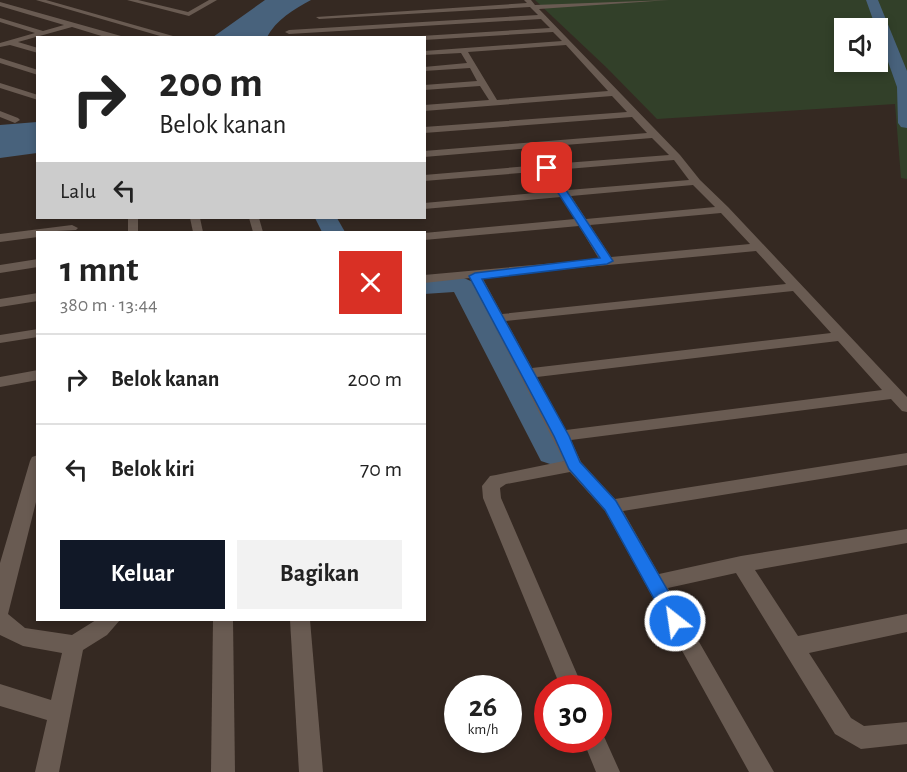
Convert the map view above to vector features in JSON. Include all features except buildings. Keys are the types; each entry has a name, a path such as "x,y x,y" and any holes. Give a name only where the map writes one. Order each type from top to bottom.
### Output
{"street":[{"path":"39,0 170,36"},
{"path":"130,0 185,14 193,13 214,0"},
{"path":"556,0 562,6"},
{"path":"320,17 531,4 562,6 666,0"},
{"path":"196,2 206,4"},
{"path":"0,4 111,36"},
{"path":"531,4 654,135 678,157 696,182 724,208 907,407"},
{"path":"0,45 99,16"},
{"path":"290,32 543,17"},
{"path":"0,20 52,36"},
{"path":"10,30 21,26"},
{"path":"426,38 555,30"},
{"path":"0,39 36,50"},
{"path":"426,53 568,43"},
{"path":"463,50 495,102"},
{"path":"0,60 36,72"},
{"path":"426,69 472,65"},
{"path":"426,88 483,83"},
{"path":"0,85 36,97"},
{"path":"426,108 615,93"},
{"path":"0,114 15,120"},
{"path":"426,130 634,114"},
{"path":"426,154 534,147 654,135"},
{"path":"534,147 607,261"},
{"path":"426,178 678,157"},
{"path":"426,206 696,182"},
{"path":"426,237 583,224 724,208"},
{"path":"48,231 72,226"},
{"path":"0,238 36,233"},
{"path":"426,279 475,276 759,247"},
{"path":"0,269 36,263"},
{"path":"475,276 528,373 574,465 611,506 762,772"},
{"path":"499,318 796,287"},
{"path":"0,303 36,297"},
{"path":"0,339 36,333"},
{"path":"528,373 842,336"},
{"path":"0,382 36,375"},
{"path":"561,436 895,393"},
{"path":"611,506 907,459"},
{"path":"567,675 492,498 491,486 496,481 506,478 574,465"},
{"path":"0,609 3,575 36,468"},
{"path":"654,583 741,564 907,536"},
{"path":"741,564 843,726 861,738 907,733"},
{"path":"0,620 9,630 20,636 74,645 109,621"},
{"path":"223,621 223,772"},
{"path":"300,621 311,772"},
{"path":"793,647 907,624"},
{"path":"47,772 74,645"},
{"path":"0,695 59,713"},
{"path":"600,753 608,772"}],"green space":[{"path":"535,0 907,0 907,179 901,178 895,104 657,119"}],"water":[{"path":"265,0 311,0 280,20 268,36 214,36"},
{"path":"36,122 36,153 0,158 0,125"}],"waterway":[{"path":"872,0 905,87 907,123"},
{"path":"326,219 332,231"},
{"path":"426,286 457,283 464,287 553,453"}],"route":[{"path":"547,168 607,261 475,276 561,436 574,465 611,506 675,621"}]}
